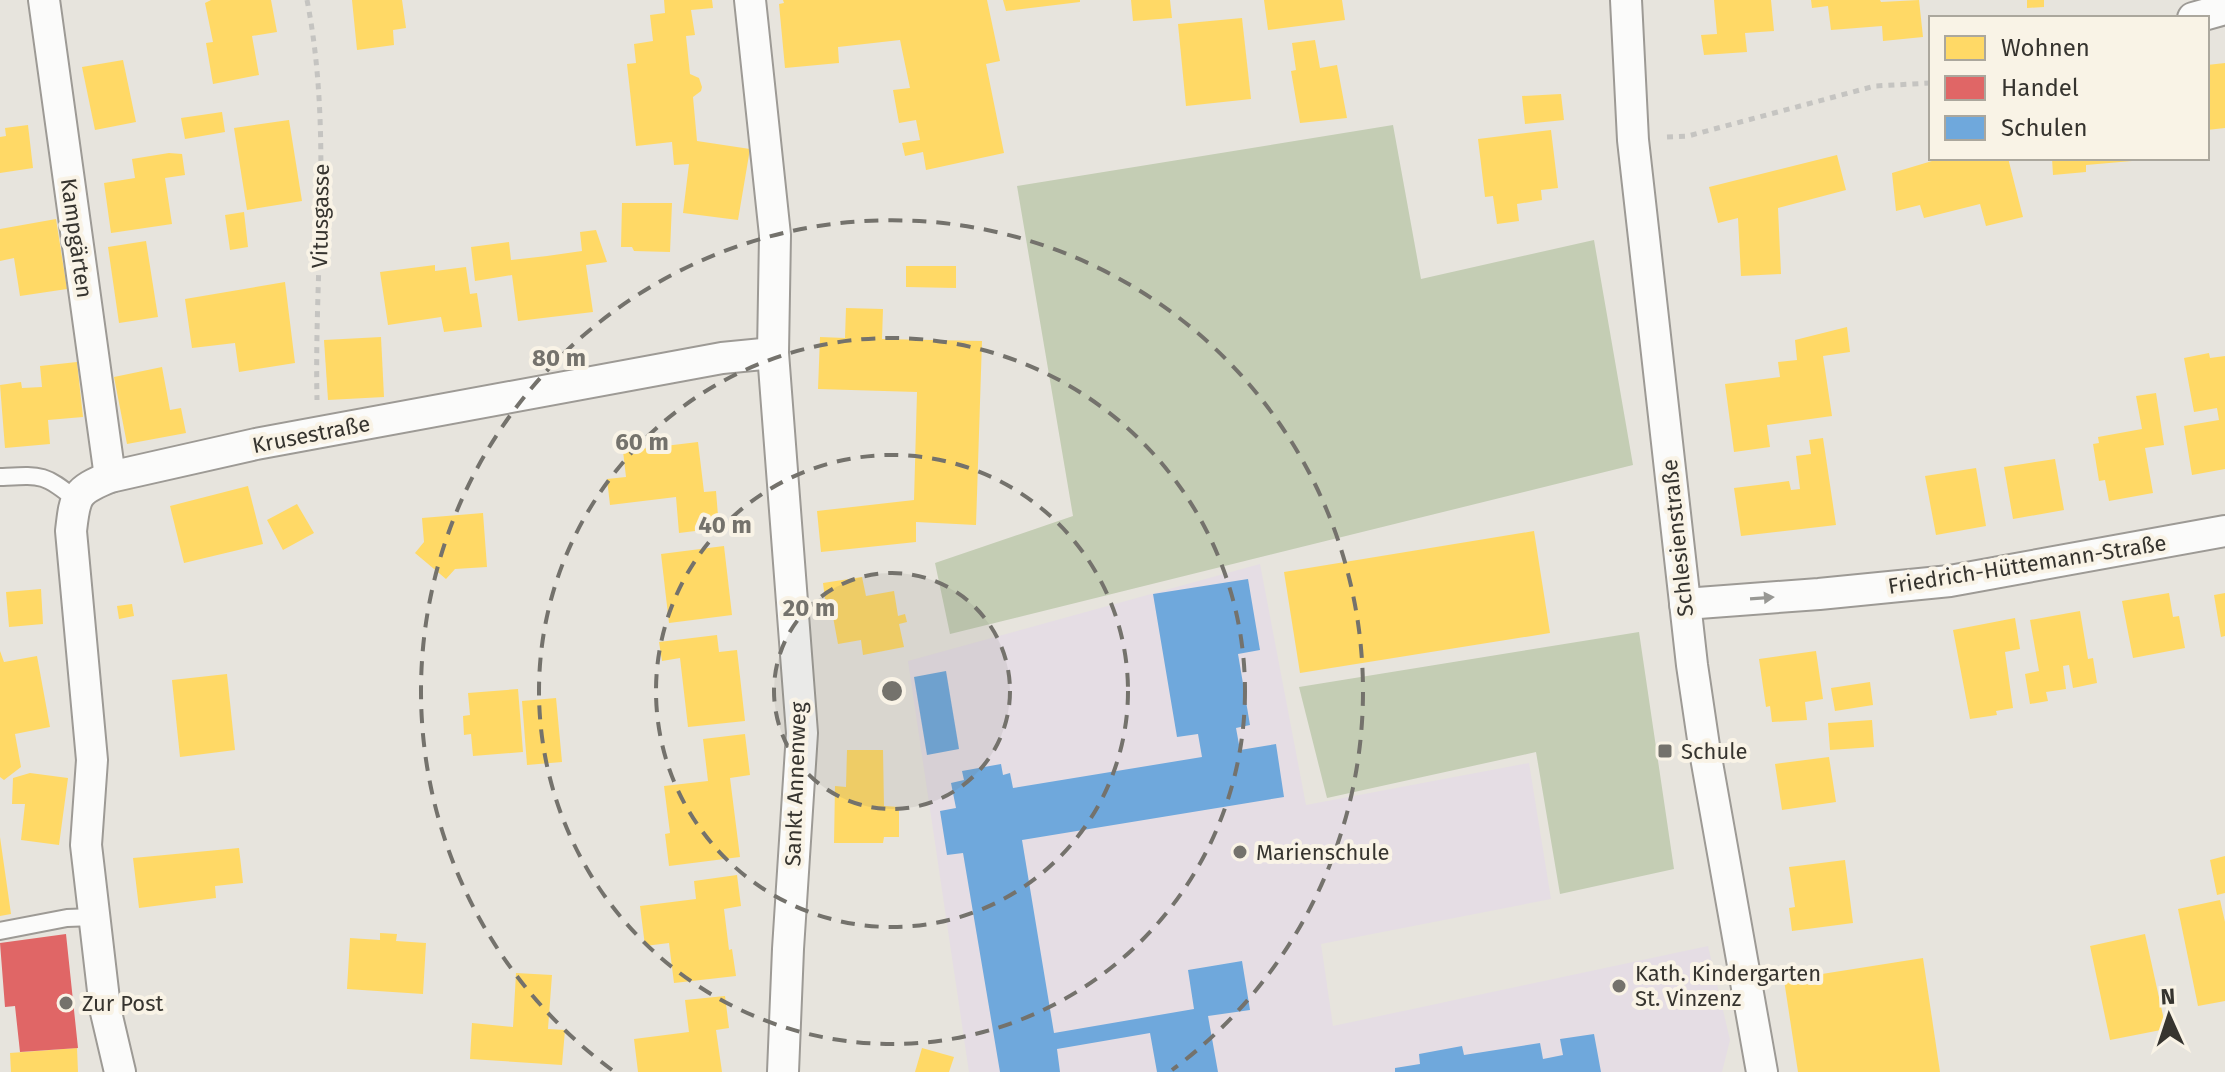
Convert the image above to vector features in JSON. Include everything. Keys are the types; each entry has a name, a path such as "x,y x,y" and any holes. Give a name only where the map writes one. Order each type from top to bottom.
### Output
{"street":[{"name":"Kampgärten","path":"44,0 110,477"},
{"path":"750,0 775,235 773,353"},
{"name":"Schlesienstraße","path":"1626,0 1633,140 1685,604 1704,746 1762,1072"},
{"path":"2200,16 2225,9"},
{"name":"Krusestraße","path":"75,499 90,485 110,477 318,433 722,358 773,353"},
{"name":"Sankt Annenweg","path":"773,353 802,733 783,1072"},
{"path":"75,499 71,531 92,760 86,845 105,1008 120,1072"},
{"name":"Friedrich-Hüttemann-Straße","path":"1685,604 1950,581 2225,531"}],"lane":[{"path":"0,477 36,475 51,479 75,499"},
{"path":"0,931 67,918 94,917"}],"path":[{"name":"Vitusgasse","path":"307,0 314,34 322,170 317,309 318,433"},
{"path":"1663,137 1688,136 1875,86 1929,83"}],"shaded area":[{"name":"Marienschule","path":"1260,564 1306,805 1529,763 1551,899 1321,944 1333,1026 1708,946 1730,1040 1722,1072 969,1072 908,661"}],"green space":[{"path":"1393,125 1421,279 1594,240 1633,465 950,634 935,563 1073,516 1017,186"},
{"path":"1639,632 1674,869 1560,894 1536,752 1327,798 1299,687"}],"building: Wohnen":[{"path":"211,0 271,0 277,32 252,36 259,75 213,84 206,43 213,42 205,3"},
{"path":"352,0 402,0 406,28 393,30 394,45 357,50"},
{"path":"664,0 712,0 713,8 691,10 695,35 686,36 690,74 699,78 702,87 693,97 697,141 750,149 738,220 683,213 689,164 674,165 672,142 636,146 627,64 636,63 634,44 653,41 650,15 665,13"},
{"path":"783,0 987,0 1000,61 986,64 1004,153 926,170 923,152 905,156 902,143 920,140 916,120 899,123 893,90 910,88 900,40 838,47 839,63 785,68 779,4 784,3"},
{"path":"1003,0 1080,0 1080,2 1006,11"},
{"path":"1131,0 1170,0 1172,18 1133,21"},
{"path":"1264,0 1342,0 1345,20 1268,30"},
{"path":"1714,0 1771,0 1774,31 1745,33 1747,52 1704,55 1701,35 1717,34"},
{"path":"1811,0 1919,0 1923,37 1883,41 1882,26 1831,30 1828,6 1812,8"},
{"path":"2027,0 2044,0 2044,7 2027,8"},
{"path":"1242,18 1251,99 1186,106 1178,24"},
{"path":"1315,40 1320,68 1337,65 1347,118 1300,123 1291,71 1296,70 1292,43"},
{"path":"123,60 136,122 95,130 82,67"},
{"path":"2225,63 2225,128 2209,130 2209,65"},
{"path":"1561,94 1564,120 1525,124 1522,96"},
{"path":"222,112 225,132 185,139 181,118"},
{"path":"289,120 302,201 247,210 234,128"},
{"path":"28,125 33,168 0,173 0,137 6,136 5,128"},
{"path":"1551,130 1558,188 1541,190 1542,200 1517,204 1519,221 1497,224 1493,196 1485,197 1478,139"},
{"path":"182,154 185,175 165,178 172,224 111,233 104,183 135,178 132,159"},
{"path":"1837,155 1846,190 1778,208 1781,274 1741,276 1738,218 1718,223 1709,187"},
{"path":"1935,160 2009,160 2023,217 1986,226 1980,204 1924,218 1920,205 1896,211 1892,173"},
{"path":"2052,160 2132,160 2086,165 2086,172 2053,175"},
{"path":"622,203 672,203 670,252 634,251 632,247 621,247"},
{"path":"244,212 248,247 230,250 225,215"},
{"path":"56,219 67,289 20,296 14,258 0,261 0,229"},
{"path":"596,230 607,262 586,265 593,312 518,321 512,275 475,281 471,247 509,242 511,260 547,256 582,251 580,232"},
{"path":"146,241 158,317 119,323 108,247"},
{"path":"435,265 435,271 466,267 470,294 477,293 482,327 444,332 441,317 388,325 380,272"},
{"path":"906,266 956,266 956,288 906,287"},
{"path":"285,282 295,363 239,372 235,343 192,348 185,299"},
{"path":"846,308 883,309 882,339 982,341 976,525 916,522 916,542 821,552 817,511 914,500 917,392 818,389 820,337 845,338"},
{"path":"1847,327 1850,352 1823,356 1832,416 1767,425 1770,447 1734,452 1725,384 1780,377 1778,362 1797,360 1795,340"},
{"path":"381,337 384,397 328,400 324,340"},
{"path":"2209,353 2210,358 2225,356 2225,469 2192,475 2184,426 2219,420 2217,408 2194,412 2184,358"},
{"path":"77,362 83,417 48,420 50,444 5,448 0,385 21,382 22,388 42,387 40,366"},
{"path":"162,367 170,410 181,408 186,433 127,444 114,377"},
{"path":"2156,393 2164,445 2145,448 2153,493 2109,501 2105,480 2099,481 2093,444 2099,443 2098,437 2142,429 2136,396"},
{"path":"1823,438 1836,525 1741,536 1734,488 1789,481 1791,490 1800,489 1796,456 1811,454 1809,440"},
{"path":"698,442 704,492 716,491 719,528 679,533 676,497 610,505 607,479 626,477 623,451"},
{"path":"2055,459 2064,510 2013,519 2004,467"},
{"path":"1976,468 1986,526 1936,535 1925,476"},
{"path":"248,486 263,544 184,563 170,506"},
{"path":"297,504 314,533 283,550 267,520"},
{"path":"483,513 487,567 455,569 446,579 415,553 424,542 422,518"},
{"path":"1534,531 1550,633 1300,673 1284,572"},
{"path":"724,546 732,615 669,623 661,554"},
{"path":"862,577 866,596 894,591 898,616 905,614 907,622 899,624 904,647 863,655 861,640 838,644 831,606 826,607 823,583"},
{"path":"41,589 43,624 9,627 6,592"},
{"path":"2169,593 2173,617 2179,616 2185,648 2133,658 2122,601"},
{"path":"2225,593 2225,636 2221,637 2214,595"},
{"path":"132,604 134,616 119,619 117,606"},
{"path":"2080,611 2088,659 2093,658 2097,683 2073,688 2069,665 2063,666 2066,689 2046,692 2048,701 2030,704 2025,674 2039,671 2030,620"},
{"path":"2015,618 2020,649 2005,652 2013,708 1996,711 1997,715 1970,719 1953,630"},
{"path":"717,635 719,652 737,650 745,721 688,727 680,658 662,661 659,642"},
{"path":"0,651 4,662 37,656 50,727 15,734 21,767 4,780 0,777"},
{"path":"1816,651 1823,699 1805,702 1807,720 1772,722 1770,706 1766,707 1759,659"},
{"path":"227,674 235,750 180,757 172,680"},
{"path":"1870,682 1873,705 1835,711 1831,688"},
{"path":"518,689 523,752 473,756 471,734 464,735 463,716 470,715 468,693"},
{"path":"556,698 562,762 527,765 522,701"},
{"path":"1872,720 1874,747 1830,750 1828,723"},
{"path":"745,734 750,775 730,778 740,857 669,866 665,834 670,833 664,786 708,781 703,739"},
{"path":"847,750 883,750 884,806 899,807 899,837 884,837 883,843 834,843 835,786 846,787"},
{"path":"1829,757 1836,802 1782,810 1775,764"},
{"path":"30,773 68,778 59,845 21,840 25,804 12,804 13,778"},
{"path":"0,837 11,914 0,916"},
{"path":"239,848 243,883 215,886 216,898 139,908 133,858"},
{"path":"2225,856 2225,893 2217,895 2210,860"},
{"path":"1845,860 1853,923 1792,931 1789,908 1795,907 1789,867"},
{"path":"737,875 741,906 724,909 736,976 674,983 669,943 645,946 640,906 696,899 694,881"},
{"path":"2220,900 2225,922 2225,1001 2198,1006 2178,909"},
{"path":"380,933 397,934 396,941 426,943 423,994 347,989 350,938 380,940"},
{"path":"2145,934 2166,1029 2110,1040 2090,946"},
{"path":"1923,958 1940,1072 1798,1072 1784,980"},
{"path":"516,973 552,975 548,1029 565,1030 562,1065 470,1059 472,1023 513,1027"},
{"path":"725,996 729,1028 716,1030 722,1072 638,1072 634,1039 689,1032 685,1000"},
{"path":"77,1048 78,1072 11,1072 10,1053"},
{"path":"922,1048 954,1057 949,1072 915,1072"}],"building: Handel":[{"path":"66,934 78,1048 20,1052 15,1006 5,1007 0,943"}],"building: Schulen":[{"path":"1248,579 1260,650 1238,654 1250,725 1236,728 1240,750 1276,744 1284,797 1022,840 1054,1033 1194,1009 1188,970 1242,961 1250,1010 1208,1016 1218,1072 1157,1072 1150,1033 1057,1049 1060,1072 1000,1072 963,853 947,855 940,811 956,808 951,783 964,780 962,771 1001,764 1003,775 1010,773 1013,788 1202,757 1198,734 1177,737 1153,594"},
{"path":"946,671 959,749 927,755 914,677"},
{"path":"1594,1034 1601,1072 1395,1072 1395,1068 1420,1064 1419,1054 1462,1046 1464,1055 1540,1043 1543,1059 1563,1055 1560,1039"}],"place":[{"name":"Schule","path":"1665,751"},
{"name":"Marienschule","path":"1240,852"},
{"name":"Kath. Kindergarten St. Vinzenz","path":"1619,986"},
{"name":"Zur Post","path":"66,1003"}]}
